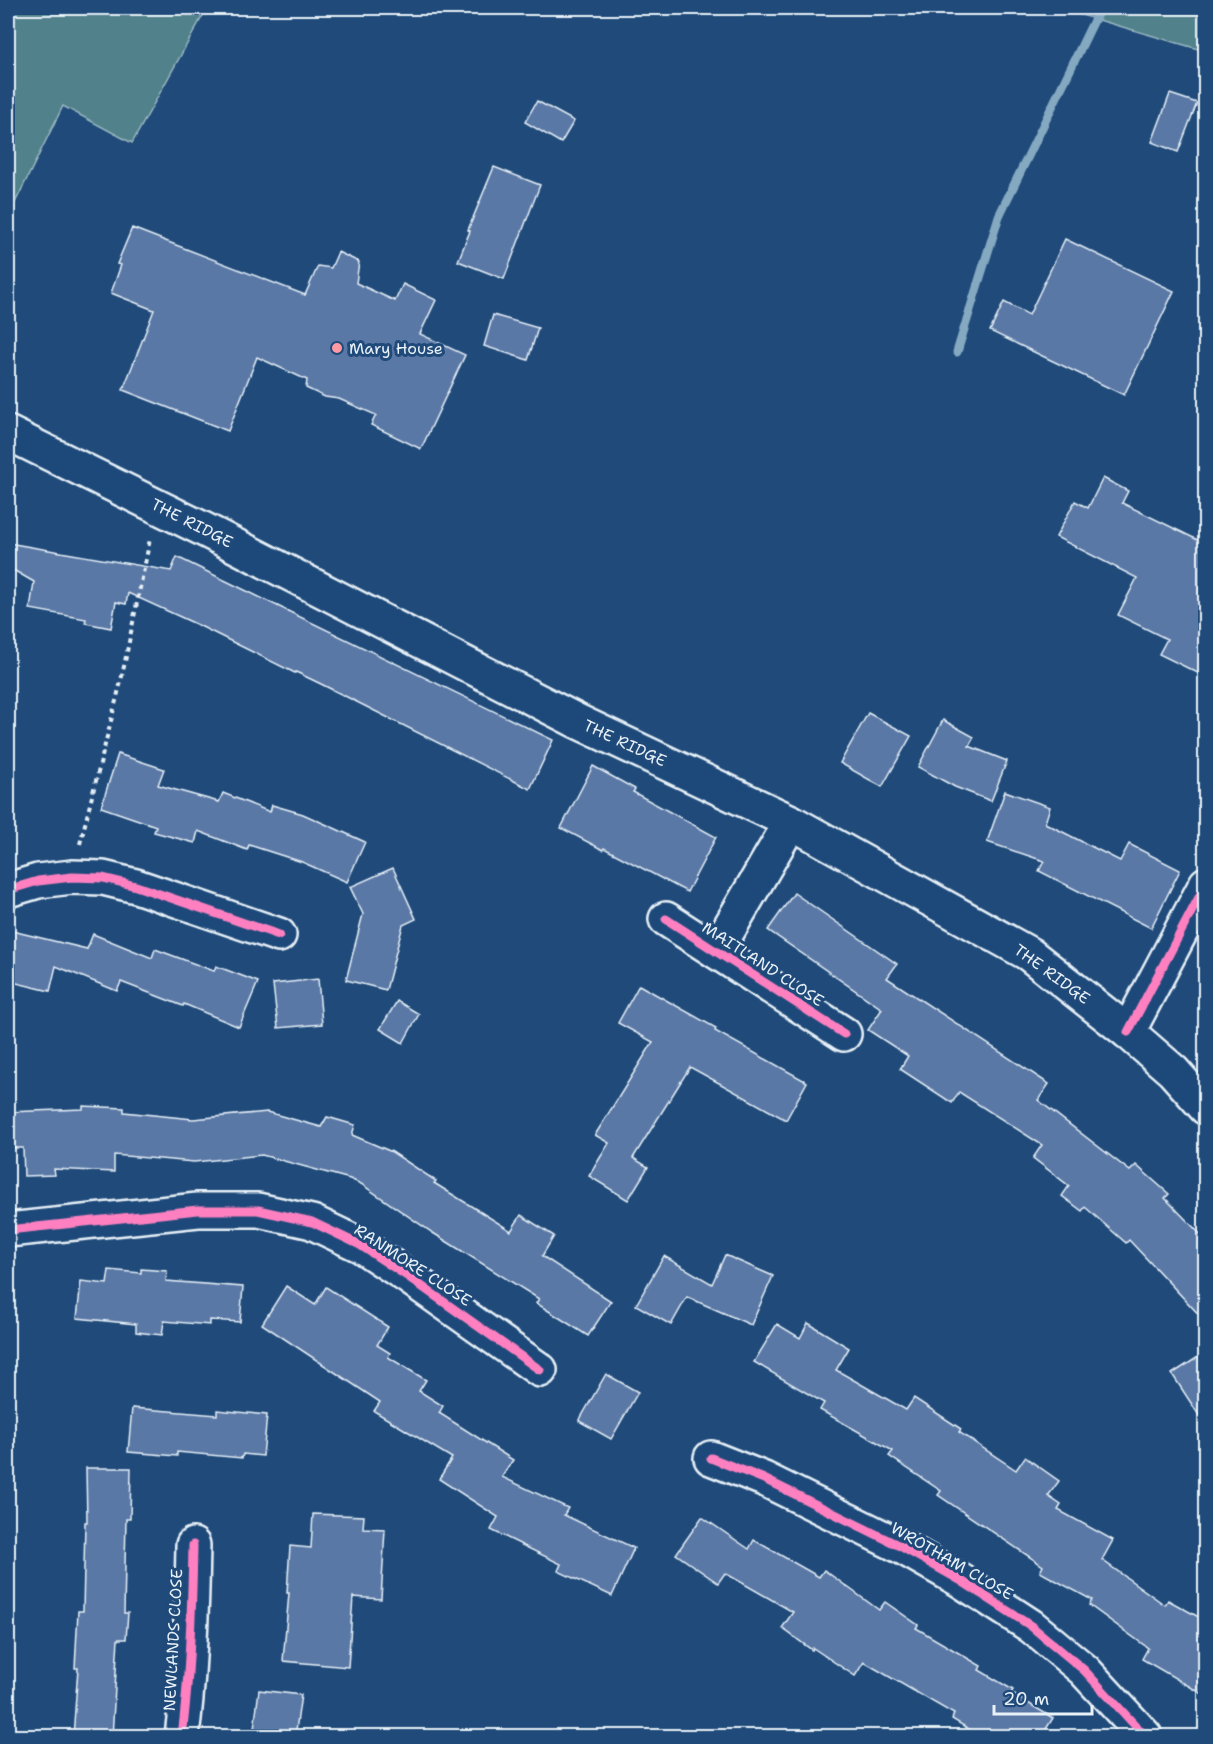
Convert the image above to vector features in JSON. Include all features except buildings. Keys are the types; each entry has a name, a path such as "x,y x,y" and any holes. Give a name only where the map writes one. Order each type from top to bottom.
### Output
{"street":[{"name":"THE RIDGE","path":"8,433 157,506 578,721 791,822 1029,954 1128,1032 1173,1071 1206,1108"},
{"name":"MAITLAND CLOSE","path":"716,951 791,822"},
{"path":"8,890 38,881 72,877 103,878 136,886 279,935"},
{"path":"1128,1032 1206,884"},
{"name":"MAITLAND CLOSE","path":"666,920 844,1034"},
{"name":"RANMORE CLOSE","path":"8,1230 198,1210 258,1210 312,1222 360,1245 540,1370"},
{"name":"WROTHAM CLOSE","path":"711,1458 764,1479 902,1547 960,1580 1031,1626 1084,1670 1145,1737"},
{"name":"NEWLANDS CLOSE","path":"182,1737 188,1694 193,1545"}],"path":[{"path":"72,877 121,681 157,506"}],"green space":[{"path":"8,8 207,8 132,143 63,106 8,217"},
{"path":"1080,8 1205,8 1205,51 1078,14"}],"waterway":[{"path":"957,352 999,216 1100,8"}],"cycle path":[{"path":"8,890 38,881 72,877 103,878 136,886 279,935"},
{"path":"1128,1032 1206,884"},
{"path":"666,919 844,1034"},
{"path":"8,1230 198,1210 258,1210 312,1222 360,1245 540,1370"},
{"path":"711,1458 764,1479 902,1547 960,1580 1031,1626 1084,1670 1145,1736"},
{"path":"182,1736 190,1641 193,1545"}],"place":[{"name":"Mary House","path":"337,348"}]}
